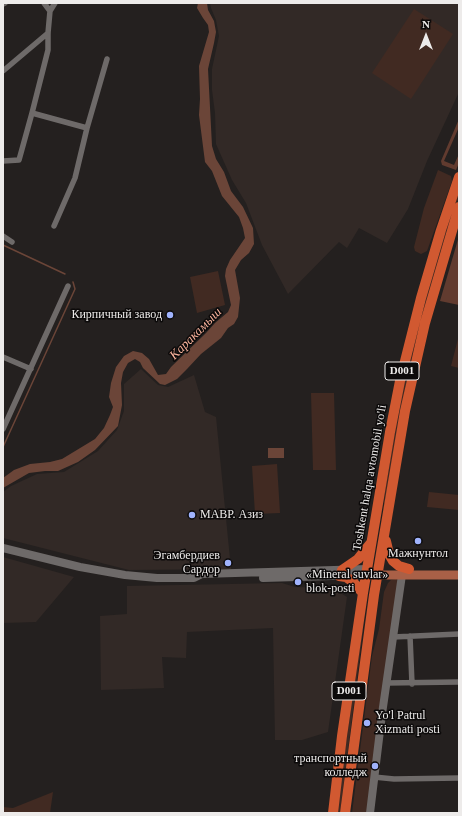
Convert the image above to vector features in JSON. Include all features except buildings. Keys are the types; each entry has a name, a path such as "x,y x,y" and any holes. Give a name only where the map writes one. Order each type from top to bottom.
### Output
{"highway":[{"name":"Toshkent halqa avtomobil yo'li","path":"333,813 342,736 363,593 390,432 405,361 438,242 459,177"},
{"name":"Toshkent halqa avtomobil yo'li","path":"345,813 378,572 405,411 430,302 459,207"},
{"path":"385,535 392,560 406,572"},
{"path":"363,593 352,581 341,573 358,559 372,542"}],"main road":[{"path":"3,548 80,567 125,575 157,578 194,578 202,574 406,572 459,569"},
{"path":"406,572 459,575"},
{"path":"370,813 386,683 393,637 406,572"}],"street":[{"path":"44,3 50,11"},
{"path":"3,161 19,160 48,50 50,11 55,3"},
{"path":"3,71 48,34"},
{"path":"54,226 75,178 87,128 107,59"},
{"path":"32,113 87,128"},
{"path":"3,236 12,242"},
{"path":"3,429 68,286"},
{"path":"3,357 31,369"},
{"path":"393,637 459,634"},
{"path":"410,636 412,684"},
{"path":"386,683 412,684 459,682"},
{"path":"374,777 394,779 459,778"}],"shaded area":[{"path":"198,3 207,3 208,10 214,21 216,32 208,69 212,146 216,159 224,172 231,191 243,207 253,228 254,244 249,253 241,260 235,270 240,298 238,317 234,324 228,328 221,338 201,354 177,379 165,385 160,384 143,368 140,362 135,359 128,363 123,372 121,383 122,405 118,426 95,450 78,462 58,471 29,473 3,488 3,478 14,470 30,464 62,459 95,439 104,428 113,407 109,397 111,383 116,367 124,356 133,351 142,353 149,359 158,375 166,374 171,367 215,323 228,312 231,305 225,276 226,269 230,260 245,238 239,217 222,196 212,171 205,162 199,115 199,66 209,32 208,25 197,8"},
{"path":"210,3 459,3 459,92 427,161 408,209 387,243 359,228 347,248 339,242 288,294 262,245 246,203 232,180 216,144 212,69 219,36 216,20"},
{"path":"414,9 453,34 411,99 372,73"},
{"path":"459,119 459,127 444,161 454,165 459,154 459,163 456,170 442,165 441,161"},
{"path":"438,170 451,176 452,181 427,251 421,254 415,251 414,247 424,208"},
{"path":"459,187 459,196 422,318 408,373 383,513 398,409 419,317"},
{"path":"459,236 459,305 440,301"},
{"path":"218,271 225,305 197,313 190,277"},
{"path":"459,335 459,368 451,366"},
{"path":"141,369 158,385 168,387 194,375 205,412 216,417 231,569 129,570 3,538 3,492 11,486 37,474 64,472 98,451 117,430 124,411 124,384"},
{"path":"311,393 334,393 336,470 313,470"},
{"path":"268,448 284,448 284,458 268,458"},
{"path":"277,464 280,513 255,514 252,466"},
{"path":"429,492 459,495 459,510 427,507"},
{"path":"3,557 74,577 36,622 3,623"},
{"path":"396,579 398,581 367,813 352,813 372,656 379,629 384,592 388,583 391,580"},
{"path":"282,583 295,587 332,588 347,597 328,732 302,740 275,740 273,628 187,632 186,658 162,657 164,688 101,690 100,616 127,614 127,586"},
{"path":"362,630 340,813 337,813 343,765"},
{"path":"53,792 50,813 3,813 3,807 13,808"}],"waterway":[{"path":"3,245 65,274"},
{"path":"3,447 75,289 73,282"}],"place":[{"name":"Кирпичный завод","path":"170,315"},
{"name":"МАВР. Азиз","path":"192,515"},
{"name":"Мажнунтол","path":"418,541"},
{"name":"Эгамбердиев Сардор","path":"228,563"},
{"name":"«Mineral suvlar» blok-posti","path":"298,582"},
{"name":"Yo'l Patrul Xizmati posti","path":"367,723"},
{"name":"транспортный колледж","path":"375,766"}],"water label":[{"name":"Каракамыш","path":"196,334"}]}
